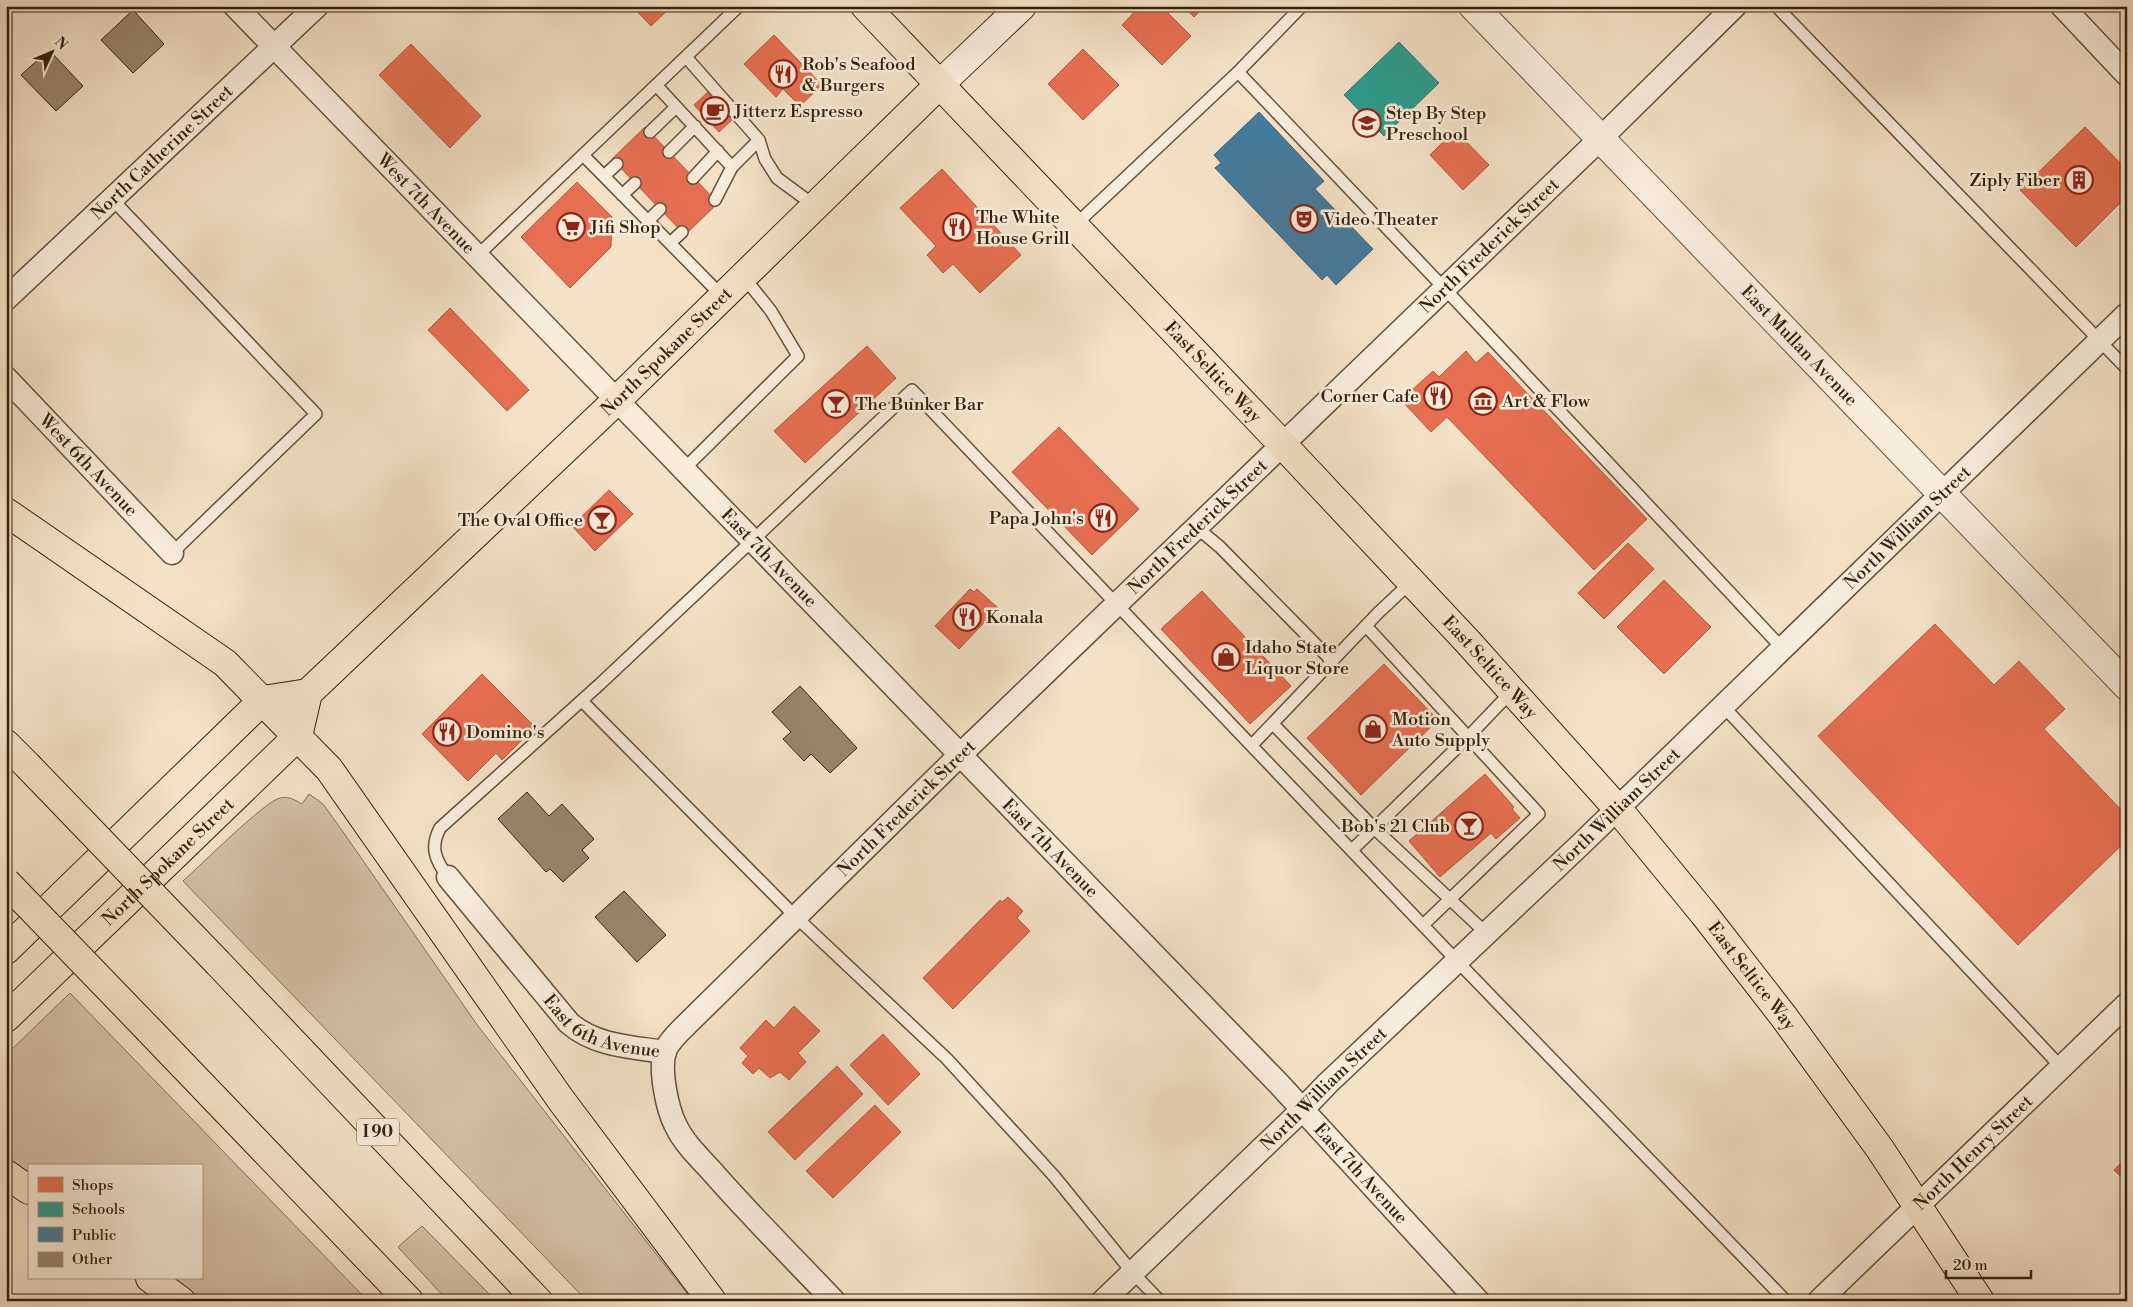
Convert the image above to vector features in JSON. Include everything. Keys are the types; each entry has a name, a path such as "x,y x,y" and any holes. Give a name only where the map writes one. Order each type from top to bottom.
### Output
{"main road":[{"name":"East Seltice Way","path":"865,6 1282,444 1512,691 1617,808 1704,914 1778,1009 1880,1149 1980,1301"},
{"name":"North Spokane Street","path":"308,693 617,400 940,84"},
{"path":"6,512 224,663 330,769 561,1100 712,1301"},
{"path":"6,950 263,700 308,693 298,736"},
{"name":"North Spokane Street","path":"6,1018 298,736"},
{"name":"I 90","path":"6,744 218,963 538,1301"},
{"path":"6,882 409,1301"},
{"path":"6,1174 28,1189"},
{"path":"153,1280 182,1301"}],"street":[{"name":"West 7th Avenue","path":"235,6 617,400"},
{"name":"North Catherine Street","path":"6,299 111,198 317,6"},
{"name":"North Spokane Street","path":"940,84 1022,6"},
{"name":"East Mullan Avenue","path":"1473,6 2127,686"},
{"name":"North Frederick Street","path":"665,1052 681,1030 961,754 1601,138 1735,6"},
{"path":"2062,6 2127,75"},
{"name":"North William Street","path":"1103,1301 1328,1083 1458,962 2127,314"},
{"name":"West 6th Avenue","path":"6,378 172,553"},
{"name":"East 7th Avenue","path":"617,400 961,754 1302,1110 1478,1301"},
{"name":"East 6th Avenue","path":"448,877 569,1023 578,1031 606,1042 665,1052 665,1091 676,1126 685,1141 732,1195 834,1301"},
{"name":"North Henry Street","path":"1819,1301 2127,1004"}],"lane":[{"path":"477,256 739,6"},
{"path":"1074,226 1238,72 1302,6"},
{"path":"1776,6 2127,369"},
{"path":"686,57 759,140 765,159 777,178 815,206"},
{"path":"1238,72 1782,648"},
{"path":"656,84 732,167"},
{"path":"650,132 676,106"},
{"path":"669,152 695,126"},
{"path":"715,200 732,167 759,140"},
{"path":"693,178 718,151"},
{"path":"583,155 722,296"},
{"path":"604,176 617,164"},
{"path":"622,195 635,183"},
{"path":"111,198 316,414 172,553"},
{"path":"648,221 660,209"},
{"path":"670,243 682,232"},
{"path":"683,470 798,356 771,311 743,276"},
{"name":"East 6th Avenue","path":"448,877 434,856 434,845 440,828 582,701 753,542 912,390 1117,603"},
{"path":"1196,527 1220,547 1332,661"},
{"path":"1252,745 1411,582"},
{"path":"1117,603 1458,962 1786,1301"},
{"path":"1366,626 1539,814 1423,925"},
{"path":"1352,850 1469,736 1512,691"},
{"path":"582,701 796,917 947,1060 1054,1176 1132,1272 1160,1301"},
{"path":"1723,706 2061,1067"},
{"path":"1273,724 1374,828 1487,934"}],"shaded area":[{"path":"309,794 323,804 478,1026 693,1301 587,1301 183,881 247,822 272,802 280,798 286,798 302,804"},
{"path":"70,993 368,1301 204,1301 176,1280 202,1280 202,1164 28,1164 28,1173 6,1158 6,1055"},
{"path":"422,1226 496,1301 448,1301 398,1247"}],"building: Shops":[{"path":"632,6 672,6 651,26"},
{"path":"1140,6 1161,6 1191,36 1162,65 1122,25"},
{"path":"1183,6 1205,6 1194,17"},
{"name":"Rob's Seafood & Burgers","path":"774,35 822,85 800,106 783,89 776,97 744,64"},
{"path":"411,44 481,116 450,148 379,75"},
{"path":"1083,49 1119,85 1083,120 1048,84"},
{"name":"Jitterz Espresso","path":"710,90 735,117 719,132 694,105"},
{"path":"645,127 718,203 685,235 612,159"},
{"name":"Ziply Fiber","path":"2085,127 2127,170 2127,196 2076,247 2020,190"},
{"path":"1455,130 1489,165 1463,190 1430,155"},
{"name":"The White House Grill","path":"942,169 1021,255 980,293 953,264 943,273 927,255 936,246 900,208"},
{"name":"Jifi Shop","path":"577,182 612,217 611,247 570,288 521,237"},
{"path":"450,308 529,390 507,411 428,330"},
{"name":"The Bunker Bar","path":"867,346 896,378 805,463 774,431"},
{"path":"1466,351 1476,363 1488,352 1647,519 1594,570 1447,417 1431,432 1401,400 1433,371 1439,377"},
{"path":"1059,427 1139,509 1092,555 1012,472"},
{"name":"The Oval Office","path":"609,490 633,514 595,551 572,526"},
{"path":"1628,543 1654,569 1604,619 1578,593"},
{"path":"1664,580 1711,627 1664,674 1617,627"},
{"name":"Konala","path":"970,589 974,592 977,589 998,608 959,649 935,626"},
{"name":"Idaho State Liquor Store","path":"1202,591 1291,686 1250,724 1161,629"},
{"path":"1935,624 1994,685 2019,661 2065,709 2044,729 2127,816 2127,840 2018,945 1818,736"},
{"name":"Motion Auto Supply","path":"1384,664 1438,720 1361,795 1307,738"},
{"path":"482,674 535,727 502,760 496,753 468,781 422,734"},
{"name":"Bob's 21 Club","path":"1485,774 1514,807 1512,809 1520,818 1496,839 1491,833 1440,877 1409,841"},
{"path":"1008,897 1023,911 1017,918 1030,931 953,1009 923,978 1000,900 1002,902"},
{"path":"794,1006 820,1031 798,1053 806,1062 789,1080 780,1072 770,1078 759,1068 753,1074 742,1063 748,1056 740,1048 766,1020 774,1028"},
{"path":"883,1034 920,1074 888,1105 850,1065"},
{"path":"837,1066 863,1094 795,1160 768,1132"},
{"path":"875,1105 901,1132 833,1198 806,1171"},
{"path":"2127,1157 2127,1183 2114,1170"}],"building: Schools":[{"path":"1399,42 1439,83 1384,136 1344,95"}],"building: Public":[{"name":"Video Theater","path":"1259,112 1324,181 1315,189 1373,249 1336,285 1327,275 1322,280 1215,168 1221,163 1214,155"}],"building: Other":[{"path":"133,10 164,44 133,73 101,40"},
{"path":"49,50 83,86 56,111 21,75"},
{"path":"800,686 857,748 830,773 811,754 804,761 783,739 791,732 772,712"},
{"path":"527,792 549,816 562,804 594,839 582,850 589,858 563,882 550,869 546,872 498,819"},
{"path":"624,891 666,935 637,962 595,917"}],"place":[{"name":"Rob's Seafood & Burgers","path":"783,74"},
{"name":"Jitterz Espresso","path":"715,111"},
{"name":"Step By Step Preschool","path":"1367,123"},
{"name":"Ziply Fiber","path":"2079,180"},
{"name":"Video Theater","path":"1304,219"},
{"name":"Jifi Shop","path":"571,227"},
{"name":"The White House Grill","path":"957,227"},
{"name":"Corner Cafe","path":"1438,396"},
{"name":"Art & Flow","path":"1483,401"},
{"name":"The Bunker Bar","path":"836,404"},
{"name":"Papa John's","path":"1103,518"},
{"name":"The Oval Office","path":"602,520"},
{"name":"Konala","path":"967,617"},
{"name":"Idaho State Liquor Store","path":"1226,657"},
{"name":"Motion Auto Supply","path":"1373,729"},
{"name":"Domino's","path":"447,732"},
{"name":"Bob's 21 Club","path":"1469,826"}]}
